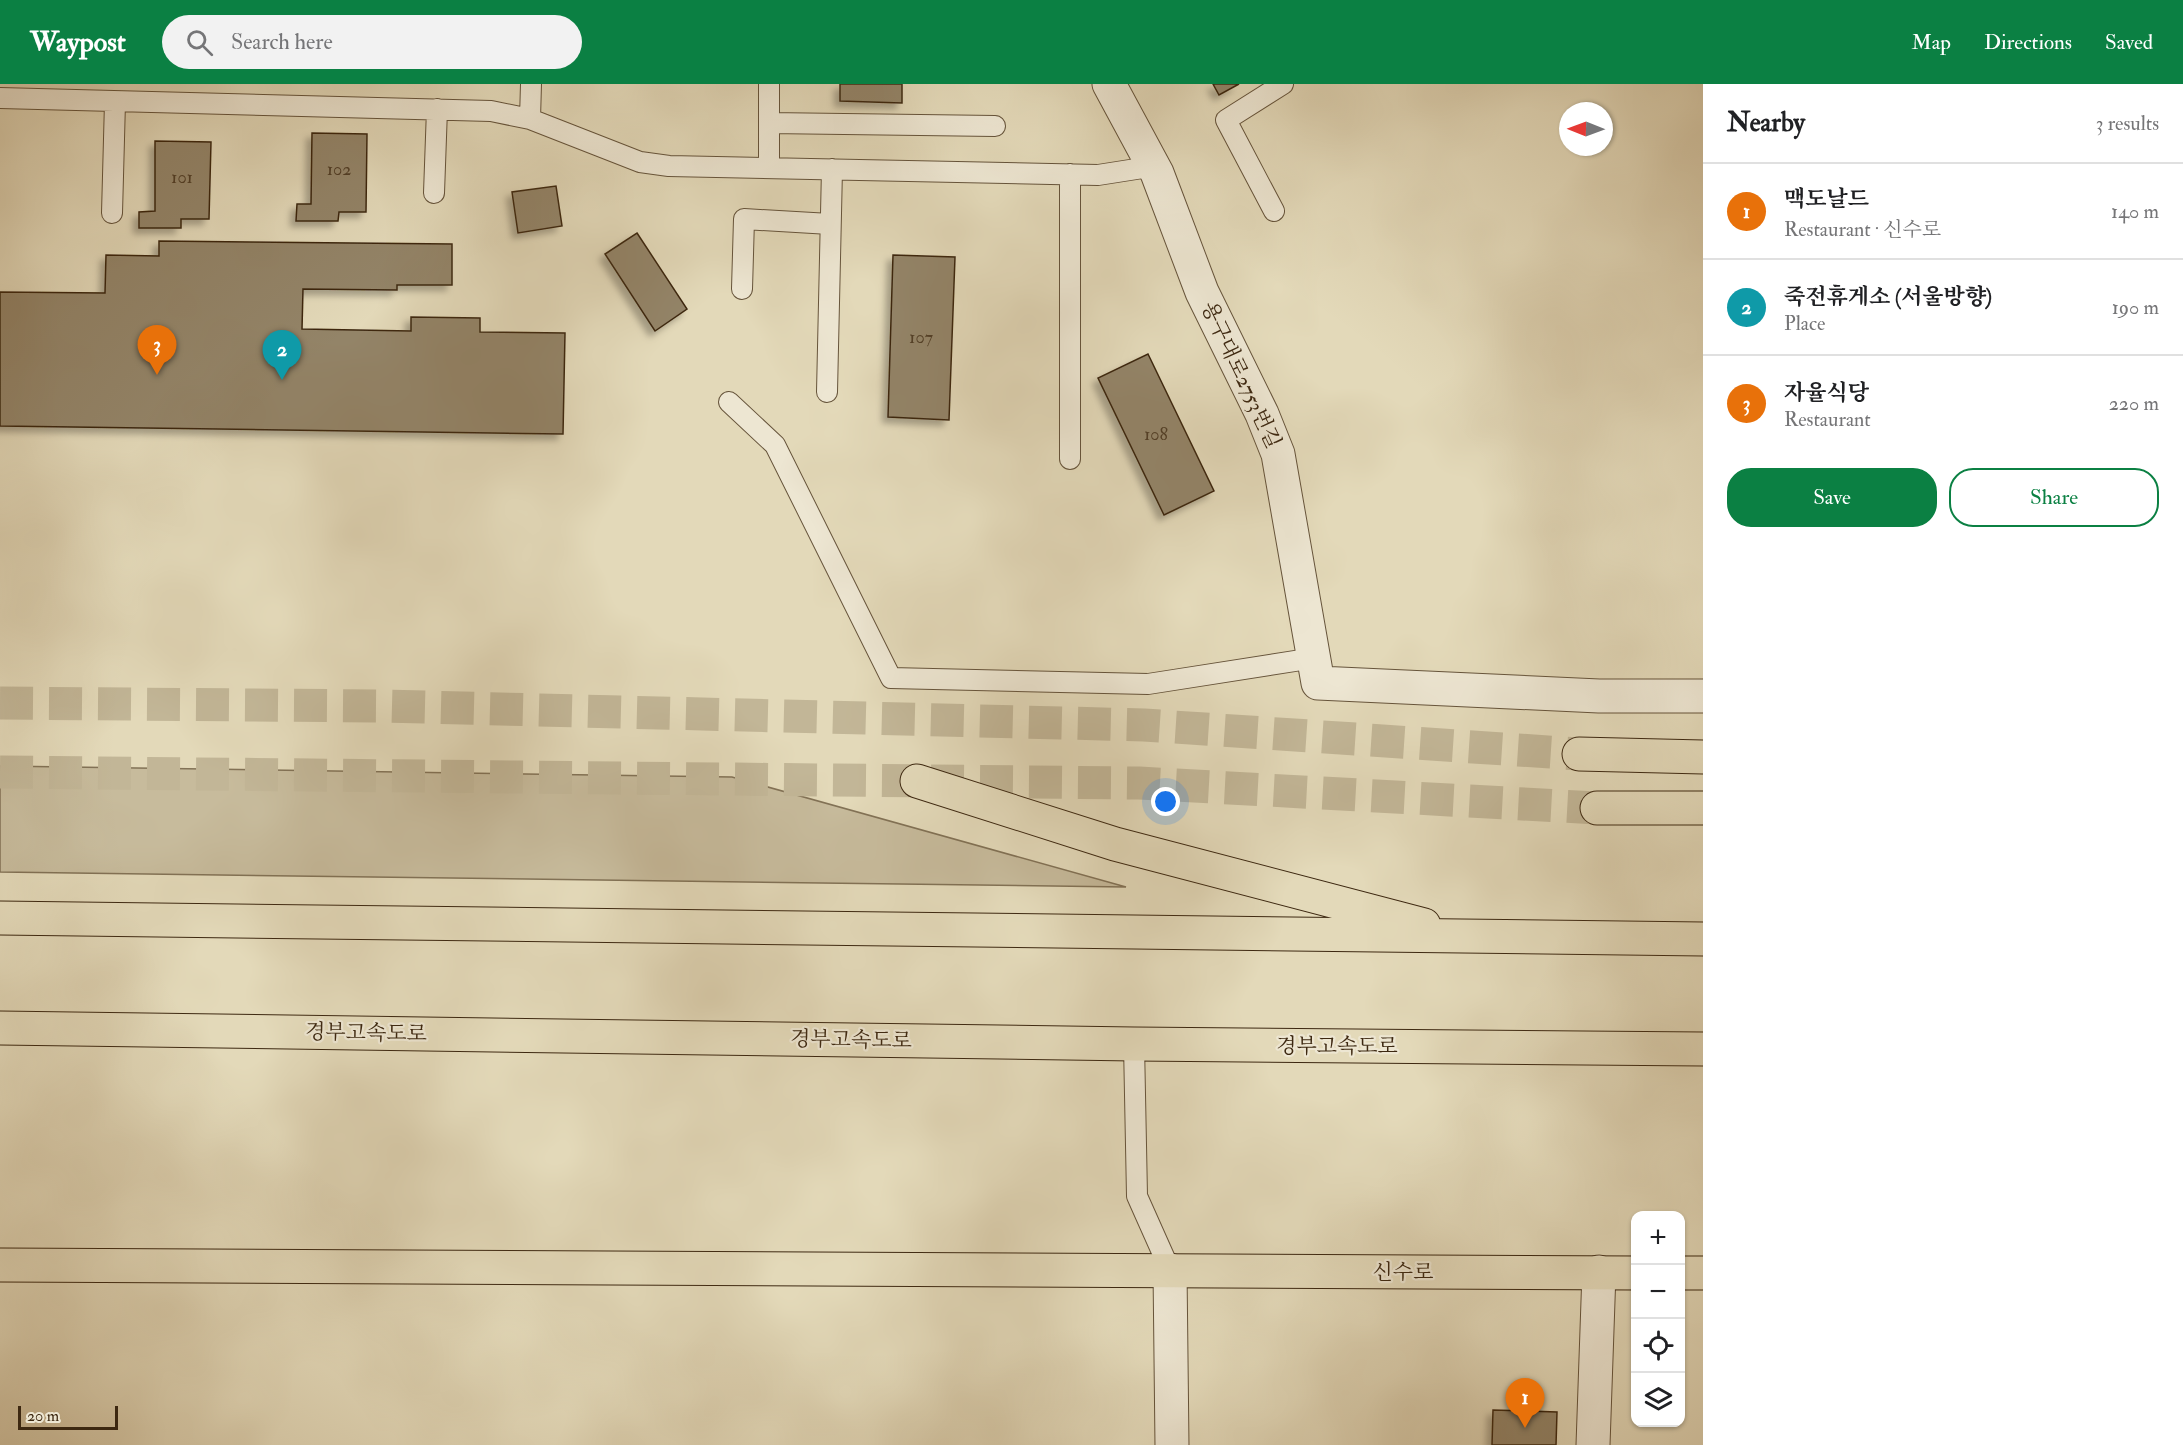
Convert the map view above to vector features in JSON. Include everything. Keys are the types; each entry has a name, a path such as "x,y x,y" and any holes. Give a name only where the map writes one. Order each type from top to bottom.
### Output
{"main road":[{"path":"1579,754 1703,757"},
{"path":"917,781 1115,844 1473,937"},
{"path":"1597,808 1703,808"},
{"path":"0,918 1703,939"},
{"name":"경부고속도로","path":"0,1028 1134,1044 1703,1049"},
{"name":"신수로","path":"0,1265 1631,1273"},
{"path":"1685,1273 1703,1273"}],"street":[{"name":"용구대로2753번길","path":"1109,84 1157,173 1202,292 1262,414 1278,454 1316,671"},
{"path":"1316,671 1599,696 1703,696"},
{"path":"1170,1270 1172,1445"},
{"path":"1593,1445 1599,1272"}],"lane":[{"path":"530,119 531,84"},
{"path":"769,84 769,168"},
{"path":"1274,211 1226,120 1283,84"},
{"path":"0,98 491,111 530,119 640,162 669,166 1098,175 1149,167 1157,173"},
{"path":"112,213 115,102"},
{"path":"434,193 437,109"},
{"path":"769,123 995,126"},
{"path":"827,392 832,169"},
{"path":"1070,174 1070,459"},
{"path":"742,289 744,219 830,224"},
{"path":"729,402 776,445 891,678 1148,684 1316,671"},
{"path":"1134,1044 1137,1196 1170,1270"}],"shaded area":[{"path":"0,766 732,777 1126,887 0,872"}],"building":[{"path":"840,84 902,84 902,103 840,101"},
{"path":"1213,84 1239,84 1219,95"},
{"path":"312,133 367,134 366,212 339,212 338,221 296,221 297,204 311,204"},
{"path":"155,141 211,142 209,219 181,219 181,228 139,228 139,212 155,211"},
{"path":"556,186 562,226 518,233 512,192"},
{"path":"637,233 687,309 655,331 605,254"},
{"path":"159,241 452,244 452,285 397,285 397,290 303,289 302,329 411,331 411,317 480,318 480,332 565,333 563,434 0,426 0,292 105,293 106,255 159,256"},
{"path":"893,255 955,257 949,420 888,417"},
{"path":"1148,354 1214,491 1164,515 1098,378"},
{"path":"1493,1410 1557,1412 1556,1445 1492,1445"}],"tunnel":[{"path":"0,703 380,706 1144,725 1579,754"},
{"path":"0,772 1139,783 1597,808"}],"place":[{"name":"자율식당","path":"157,375"},
{"name":"죽전휴게소 (서울방향)","path":"282,380"},
{"name":"맥도날드","path":"1525,1428"}]}
